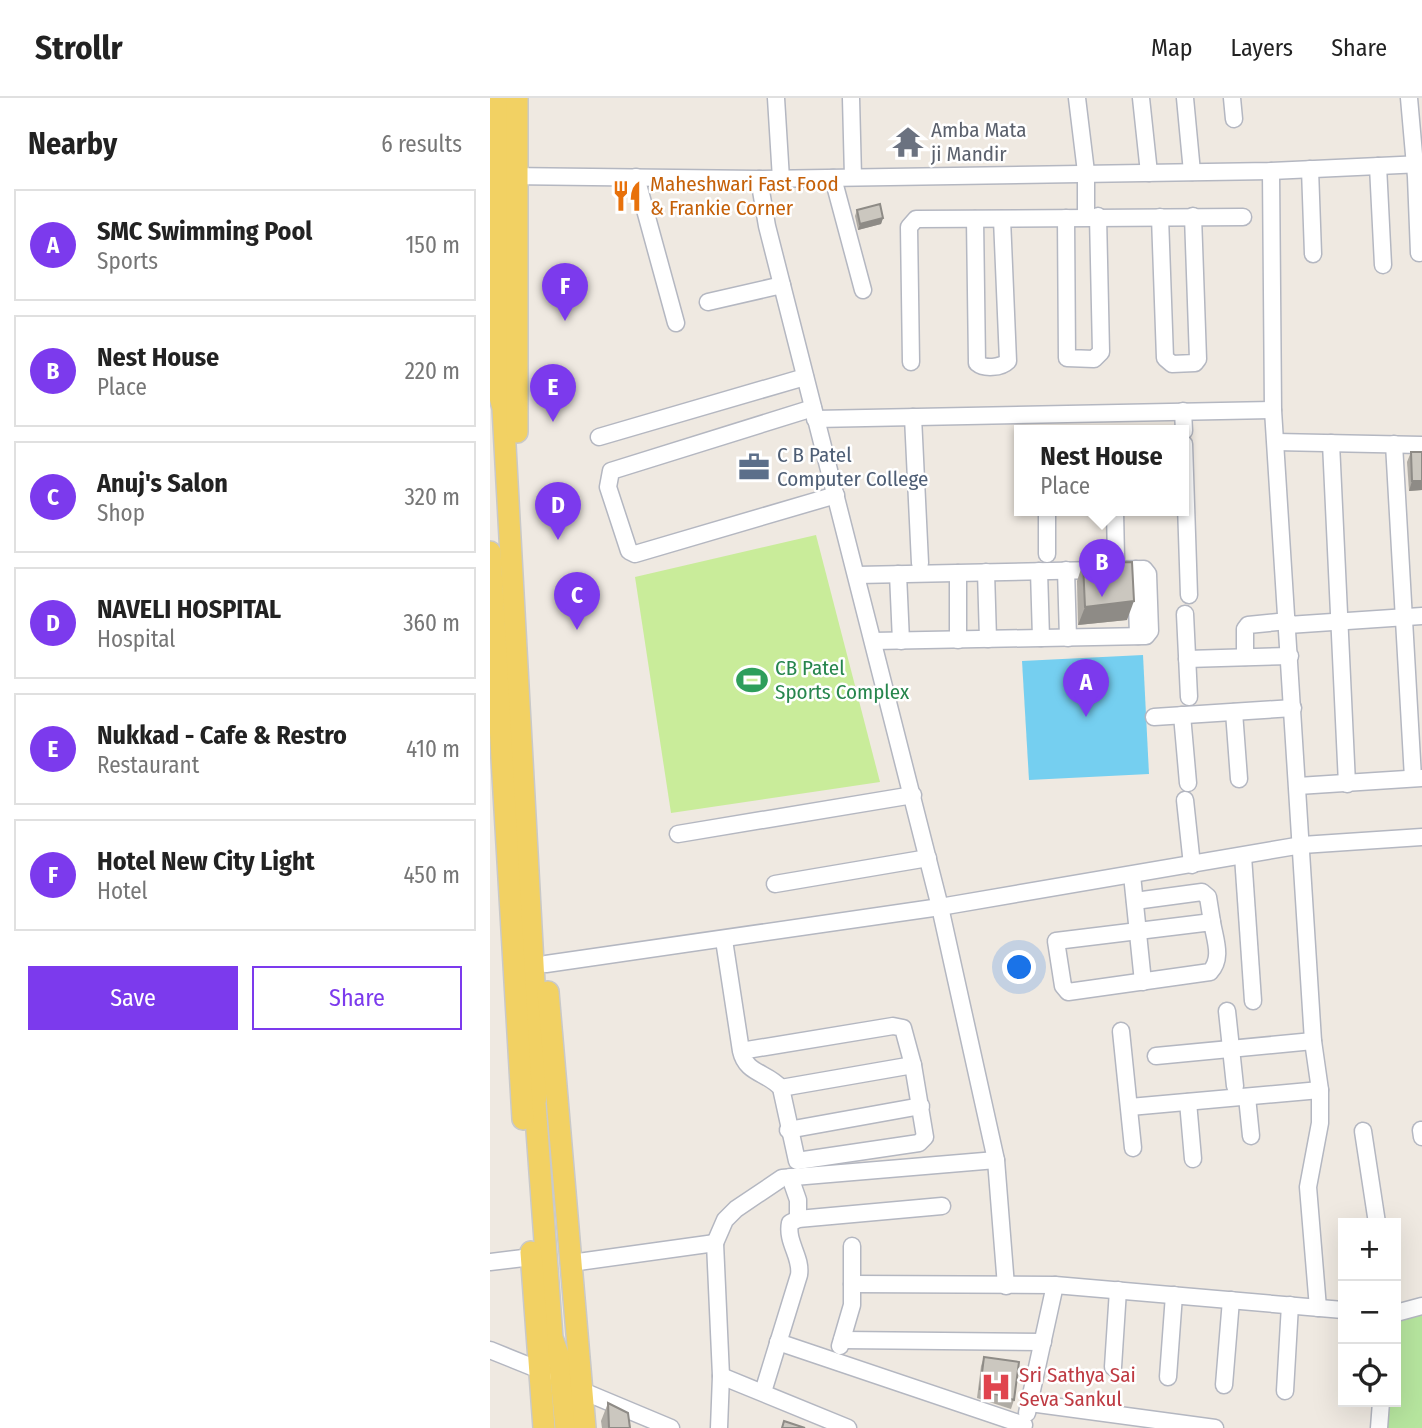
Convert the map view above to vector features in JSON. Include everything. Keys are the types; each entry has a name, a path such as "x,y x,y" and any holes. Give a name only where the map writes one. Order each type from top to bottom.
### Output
{"main road":[{"path":"499,98 546,964 585,1428"},
{"path":"510,98 503,176 508,387 503,408 538,1075 546,1100 566,1339 559,1357 566,1428"},
{"path":"503,176 517,98"},
{"path":"490,552 491,609 538,1369 544,1428"}],"street":[{"path":"776,98 781,179"},
{"path":"851,98 853,177"},
{"path":"1066,218 1067,358 1094,359 1101,352 1092,216 1077,98"},
{"path":"1141,98 1149,173"},
{"path":"1185,98 1192,172"},
{"path":"1232,98 1234,119"},
{"path":"1409,98 1419,164 1419,253"},
{"path":"503,176 781,179 1271,171 1419,164"},
{"path":"1378,166 1382,265"},
{"path":"1310,169 1313,254"},
{"path":"1271,171 1273,410 1313,1041 1320,1090 1320,1123 1308,1187 1318,1308"},
{"path":"636,177 676,323"},
{"path":"833,178 863,290"},
{"path":"759,179 814,414 940,907 996,1160 1006,1286"},
{"path":"1160,217 1165,358 1172,364 1195,363 1198,359 1193,216"},
{"path":"911,362 911,222 916,219 1243,217"},
{"path":"975,219 977,363 985,367 1001,366 1008,360 1002,219"},
{"path":"708,302 782,285"},
{"path":"600,437 805,377"},
{"path":"836,495 635,554 629,551 608,487 611,471 814,414 913,417 1273,410"},
{"path":"1183,411 1184,425"},
{"path":"1112,413 1112,425"},
{"path":"1045,414 1046,425"},
{"path":"913,417 920,563"},
{"path":"1276,442 1422,445"},
{"path":"1331,443 1347,785"},
{"path":"1298,786 1347,785 1418,778 1404,618 1394,444"},
{"path":"1047,516 1047,554"},
{"path":"1115,516 1116,559"},
{"path":"1186,516 1189,595"},
{"path":"857,575 1136,569 1144,569 1147,574 1150,631 1146,636 873,641"},
{"path":"1066,570 1068,638"},
{"path":"1040,571 1041,638"},
{"path":"986,572 988,639"},
{"path":"958,573 958,639"},
{"path":"898,574 901,640"},
{"path":"1185,614 1188,697"},
{"path":"1245,657 1245,629 1248,625 1422,616"},
{"path":"1187,659 1290,656"},
{"path":"1154,717 1293,708"},
{"path":"1234,712 1239,779"},
{"path":"1182,715 1188,783"},
{"path":"678,834 913,795"},
{"path":"1185,800 1192,865"},
{"path":"546,964 940,907 1302,845 1422,837"},
{"path":"1243,856 1253,1001"},
{"path":"775,884 928,858"},
{"path":"1132,875 1143,982"},
{"path":"1135,901 1202,892 1208,897 1218,957 1217,964 1210,972 1068,992 1063,986 1056,941 1212,922"},
{"path":"723,939 741,1051 746,1065 781,1087 913,1065"},
{"path":"1227,1011 1231,1049 1251,1136"},
{"path":"741,1051 898,1026 905,1031 925,1137 919,1143 800,1162 794,1159 781,1087"},
{"path":"1121,1031 1133,1148"},
{"path":"1156,1056 1313,1041"},
{"path":"1130,1107 1188,1102 1241,1091 1320,1090"},
{"path":"1188,1102 1193,1158"},
{"path":"788,1130 921,1106"},
{"path":"1363,1131 1376,1218"},
{"path":"719,1428 721,1376 715,1243 725,1220 736,1209 771,1183 790,1177 996,1160"},
{"path":"790,1177 798,1200 798,1219"},
{"path":"763,1392 799,1275 800,1265 789,1227 798,1219 942,1206"},
{"path":"571,1263 715,1243"},
{"path":"835,1359 851,1312 852,1246"},
{"path":"490,1262 532,1257"},
{"path":"852,1284 1055,1285 1338,1310"},
{"path":"778,1342 835,1359 1023,1426 1055,1285"},
{"path":"1113,1367 1118,1290"},
{"path":"1168,1377 1174,1295"},
{"path":"1224,1385 1231,1300"},
{"path":"1285,1391 1290,1305"},
{"path":"1401,1312 1422,1306"},
{"path":"842,1340 1043,1342"},
{"path":"490,1350 538,1369 582,1392 671,1428"},
{"path":"721,1376 848,1428"},
{"path":"1030,1403 1215,1428"},
{"path":"1379,1428 1381,1407"}],"green space":[{"name":"CB Patel Sports Complex","path":"816,535 880,782 671,813 635,577"},
{"path":"1422,1300 1422,1428 1377,1428 1379,1407 1401,1407 1401,1308"}],"water":[{"path":"1143,655 1149,774 1029,780 1022,661"}],"building":[{"path":"880,204 883,218 860,224 857,210"},
{"path":"1411,452 1422,452 1422,481 1412,481"},
{"path":"1132,562 1134,601 1085,607 1083,563"},
{"path":"984,1357 1019,1362 1014,1400 980,1389"},
{"path":"608,1403 628,1413 630,1428 609,1428"},
{"path":"784,1421 805,1428 782,1428"}],"place":[{"name":"Amba Mata ji Mandir","path":"908,142"},
{"name":"Maheshwari Fast Food & Frankie Corner","path":"627,196"},
{"name":"Hotel New City Light","path":"565,321"},
{"name":"Nukkad - Cafe & Restro","path":"553,422"},
{"name":"C B Patel Computer College","path":"754,467"},
{"name":"NAVELI HOSPITAL","path":"558,540"},
{"name":"Nest House","path":"1102,597"},
{"name":"Anuj's Salon","path":"577,630"},
{"name":"CB Patel Sports Complex","path":"752,680"},
{"name":"SMC Swimming Pool","path":"1086,717"},
{"name":"Sri Sathya Sai Seva Sankul","path":"996,1387"}]}
